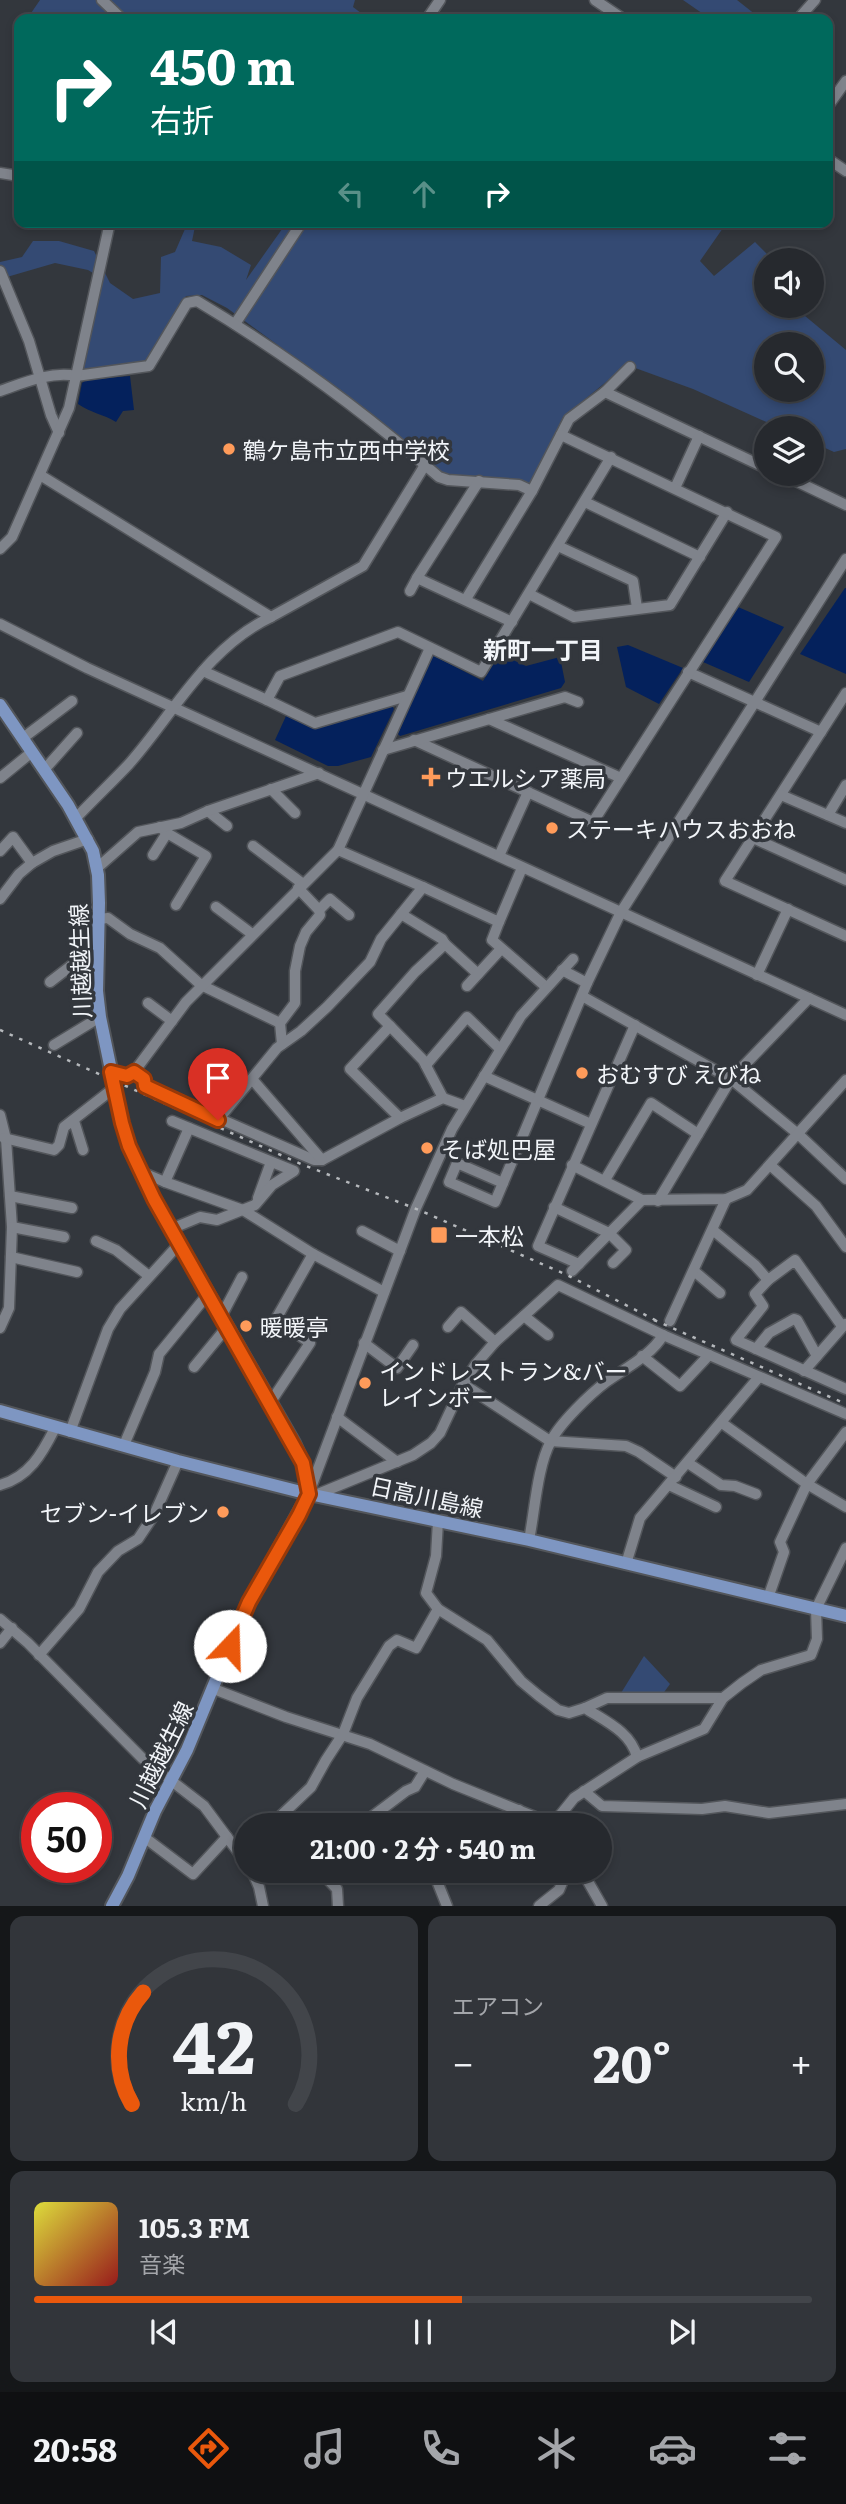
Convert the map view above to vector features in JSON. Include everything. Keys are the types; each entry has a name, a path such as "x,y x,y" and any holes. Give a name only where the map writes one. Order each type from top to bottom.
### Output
{"main road":[{"name":"川越越生線","path":"0,705 88,839 96,869 99,919 97,992 100,1017 122,1123 141,1172 303,1463 313,1494 244,1612 214,1689 110,1905"},
{"name":"日高川島線","path":"0,1411 178,1461 313,1494 529,1540 846,1616"}],"street":[{"path":"103,0 117,14"},
{"path":"595,0 616,14"},
{"path":"802,14 815,0"},
{"path":"833,99 846,80"},
{"path":"0,549 12,537 69,408 109,228"},
{"path":"235,324 298,228"},
{"path":"0,271 29,341 59,433"},
{"path":"0,391 41,378 149,366 187,303 197,301 288,357 359,410 439,477 519,485 532,491"},
{"path":"466,599 532,491 569,419 630,367"},
{"path":"605,391 754,462"},
{"path":"414,740 593,822 776,537 561,435"},
{"path":"675,488 699,436"},
{"path":"267,700 280,676 398,632 481,672 611,457"},
{"path":"76,818 129,763 203,671 250,627 363,566 425,465"},
{"path":"40,475 271,617"},
{"path":"410,591 479,481"},
{"path":"806,486 846,505"},
{"path":"585,502 700,557"},
{"path":"529,594 573,617 670,605 727,512"},
{"path":"558,547 633,581 637,608"},
{"path":"503,1183 457,1163 449,1182 495,1202 582,996 587,983 621,912 846,559"},
{"path":"417,578 512,622"},
{"path":"0,624 172,708 846,1015"},
{"path":"111,1072 127,1076 134,1072 201,985 338,850 429,648"},
{"path":"203,671 315,723 407,696"},
{"path":"688,672 821,732"},
{"path":"383,750 565,697 578,702"},
{"path":"844,699 725,881 846,936"},
{"path":"23,738 72,701"},
{"path":"489,719 621,778"},
{"path":"44,770 77,733"},
{"path":"0,778 32,752"},
{"path":"96,869 138,832 163,830 208,811 319,773"},
{"path":"828,815 846,785"},
{"path":"271,789 295,813"},
{"path":"499,856 528,792"},
{"path":"781,795 846,823"},
{"path":"208,811 227,826"},
{"path":"153,855 163,830"},
{"path":"163,830 206,856 176,905"},
{"path":"0,851 13,836 32,863"},
{"path":"752,838 846,880"},
{"path":"0,899 19,874 32,863 53,851 88,839"},
{"path":"253,846 301,886 320,915 306,932 300,946 294,984 295,1003 280,1023 282,1044"},
{"path":"338,850 499,922"},
{"path":"522,867 492,940 546,987"},
{"path":"218,1120 282,1044 327,1007 370,962 381,939 423,887"},
{"path":"319,910 330,899 349,915"},
{"path":"216,907 252,934"},
{"path":"757,975 788,909"},
{"path":"401,914 442,939 478,974"},
{"path":"99,919 108,918 130,934 160,948 201,985 280,1023"},
{"path":"445,944 415,972 378,1014 426,1065 443,1098 465,1106"},
{"path":"50,982 98,945"},
{"path":"467,986 501,949"},
{"path":"313,1494 364,1343 416,1208 452,1129 521,1016 573,959"},
{"path":"562,970 587,983"},
{"path":"582,996 731,1079 798,1134 846,1179"},
{"path":"658,1201 731,1079 809,998"},
{"path":"148,1003 172,1021"},
{"path":"54,1045 100,1017"},
{"path":"426,1065 467,1017 500,1049"},
{"path":"635,1025 538,1247 575,1268 642,1200"},
{"path":"390,1026 350,1069 400,1118"},
{"path":"134,1072 144,1079 145,1086 314,1160 322,1160 443,1098"},
{"path":"484,1076 591,1124"},
{"path":"252,1079 322,1160"},
{"path":"572,1165 642,1200 726,1199 747,1190 846,1080"},
{"path":"3,1138 54,1150 59,1144 64,1127 114,1088"},
{"path":"605,1180 651,1103 698,1134"},
{"path":"0,1115 12,1227 11,1258 5,1288 9,1308 0,1328"},
{"path":"74,1121 83,1150"},
{"path":"171,1229 200,1217 217,1220 255,1205 272,1185 294,1171 172,1121"},
{"path":"165,1182 189,1128"},
{"path":"255,1205 271,1162"},
{"path":"770,1165 816,1206 846,1247"},
{"path":"141,1172 243,1210 313,1254 384,1292"},
{"path":"10,1196 72,1208"},
{"path":"670,1321 726,1199"},
{"path":"554,1207 610,1233 626,1250 613,1263"},
{"path":"12,1227 64,1237"},
{"path":"362,1231 400,1251"},
{"path":"713,1231 755,1265 768,1280"},
{"path":"96,1241 116,1250 149,1276"},
{"path":"70,1432 108,1329 120,1309 179,1244"},
{"path":"270,1403 310,1343 276,1319 313,1254"},
{"path":"11,1258 77,1272"},
{"path":"804,1371 844,1325 795,1260 768,1280 755,1294 763,1307 736,1340 804,1371 846,1389"},
{"path":"694,1271 720,1293"},
{"path":"194,1367 224,1322 242,1277"},
{"path":"313,1494 423,1450 440,1433 463,1384 476,1364 495,1342 558,1285 663,1335 846,1414"},
{"path":"124,1445 155,1372 159,1354 208,1294"},
{"path":"448,1327 461,1312 495,1342"},
{"path":"524,1316 548,1335"},
{"path":"756,1349 769,1333 794,1319 817,1356"},
{"path":"529,1540 544,1457 550,1441 588,1397 642,1356 663,1335"},
{"path":"364,1343 397,1368 413,1345"},
{"path":"642,1356 680,1386 709,1354"},
{"path":"626,1564 640,1518 759,1377"},
{"path":"463,1384 550,1441 626,1446 639,1452 673,1481 716,1507"},
{"path":"337,1417 397,1462"},
{"path":"722,1423 807,1484 846,1507"},
{"path":"0,1485 21,1477 45,1448 55,1428"},
{"path":"768,1598 784,1552 780,1542 807,1484 846,1432"},
{"path":"39,1655 79,1609 98,1572 118,1551 138,1539 154,1516 178,1461"},
{"path":"688,1463 721,1485 735,1486 756,1494"},
{"path":"438,1521 436,1556 426,1593 438,1609 487,1640 520,1681 558,1710 569,1713 607,1698 723,1698"},
{"path":"562,1813 574,1798 637,1757 704,1729 723,1698 761,1670 811,1655 817,1639 816,1609 846,1548"},
{"path":"284,1813 311,1787 343,1734 356,1698 389,1646 397,1640 416,1648 438,1609"},
{"path":"0,1619 142,1758 204,1807 234,1844"},
{"path":"0,1643 12,1628"},
{"path":"214,1689 286,1717 370,1744 425,1771 526,1813"},
{"path":"585,1708 626,1735 635,1746 637,1757"},
{"path":"377,1813 415,1787 425,1771"},
{"path":"584,1791 602,1806 702,1810 725,1806 769,1814 846,1804"},
{"path":"144,1837 193,1874 227,1837"},
{"path":"257,1883 262,1906"},
{"path":"331,1883 337,1889 338,1906"},
{"path":"438,1883 447,1906"},
{"path":"539,1906 559,1890 562,1883"},
{"path":"589,1883 602,1906"}],"shaded area":[{"path":"40,0 355,0 353,7 362,14 242,12 30,14"},
{"path":"683,0 737,0 755,14 721,12 703,14"},
{"path":"185,228 195,228 192,241 221,247 251,265 246,280 283,228 723,228 700,261 714,276 755,242 761,248 754,248 754,318 807,318 846,350 846,449 834,452 824,447 824,416 754,416 693,389 627,365 563,417 531,484 449,475 439,471 349,397 227,308 202,295 186,296 149,366 82,371 103,279 88,270 55,263 0,279 0,262 22,257 33,241 59,241 94,251 110,283 133,299 160,293 161,257 175,252"},
{"path":"130,376 134,410 123,411 116,422 78,404 82,383 86,380"},
{"path":"846,588 846,674 800,654"},
{"path":"738,607 784,627 749,682 703,662"},
{"path":"628,645 683,668 659,704 626,687 617,647"},
{"path":"500,654 526,666 560,657 565,682 561,688 400,736 398,734 432,655 483,681"},
{"path":"392,706 394,709 371,757 328,766 275,740 286,716 314,729"},
{"path":"644,1656 670,1684 662,1695 621,1693"}],"railway":[{"path":"0,1030 301,1164 419,1210 567,1275 661,1323"},
{"path":"654,1320 846,1404"}],"place":[{"name":"鶴ケ島市立西中学校","path":"229,449"},
{"name":"ウエルシア薬局","path":"431,777"},
{"name":"ステーキハウスおおね","path":"552,828"},
{"name":"おむすび えびね","path":"582,1073"},
{"name":"そば処巴屋","path":"427,1148"},
{"name":"一本松","path":"439,1235"},
{"name":"暖暖亭","path":"246,1326"},
{"name":"インドレストラン&バー レインボー","path":"365,1383"},
{"name":"セブン-イレブン","path":"223,1512"}],"district":[{"name":"新町一丁目","path":"543,648"}],"route":[{"path":"218,1120 145,1086 144,1079 134,1072 121,1076 111,1072 129,1146 154,1199 303,1463 309,1494 249,1602 230,1646"}]}
